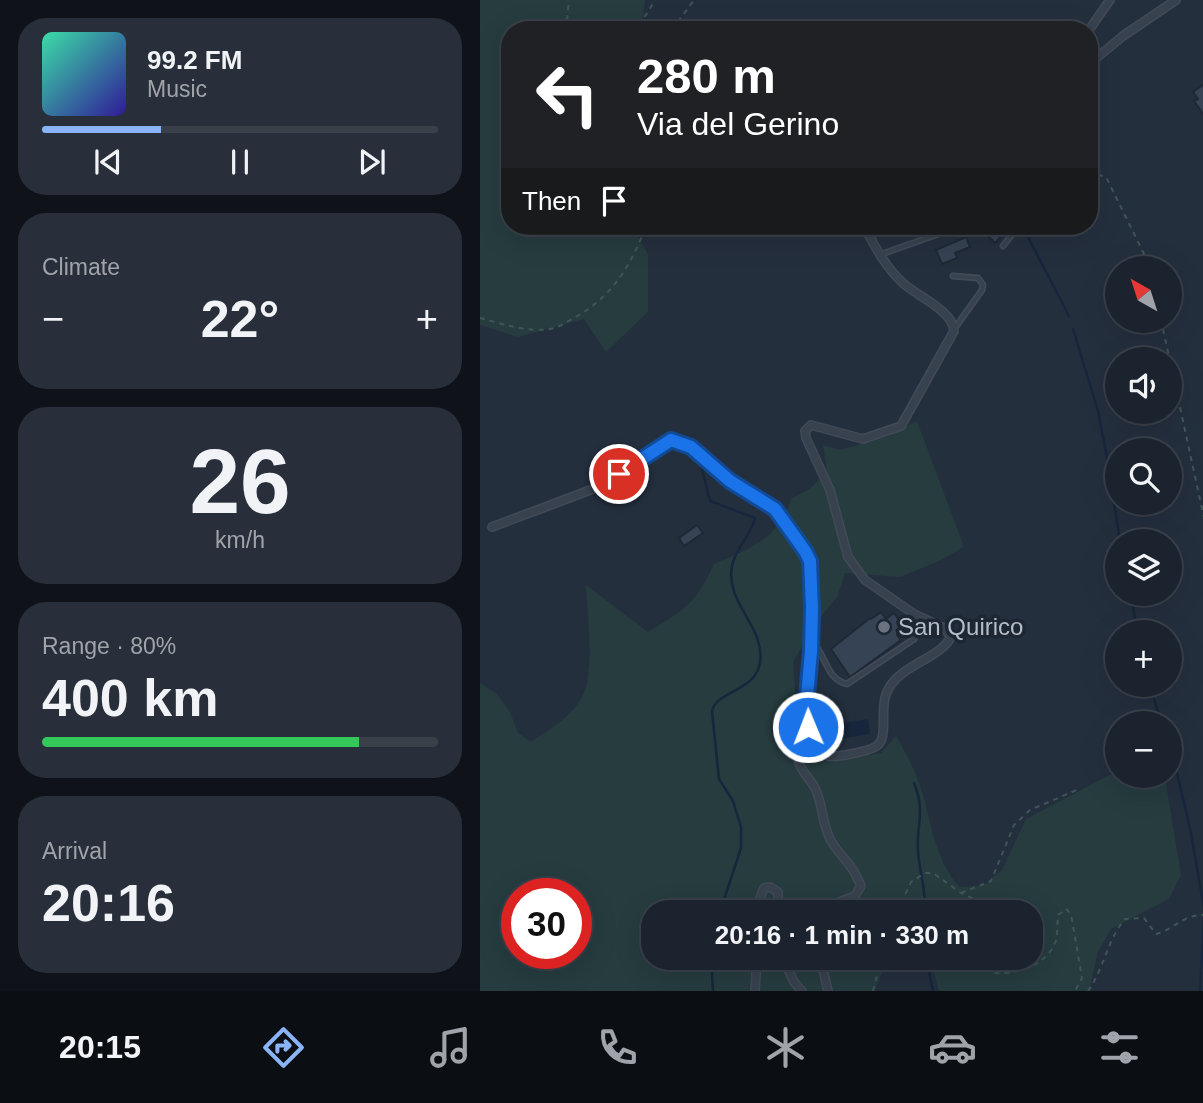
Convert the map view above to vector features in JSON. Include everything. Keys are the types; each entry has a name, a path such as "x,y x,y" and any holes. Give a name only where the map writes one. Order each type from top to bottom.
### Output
{"street":[{"path":"1095,21 1110,0"},
{"path":"1098,57 1176,0"},
{"path":"845,900 855,896 861,886 854,869 832,842 815,789 802,772 797,754 803,747 811,746 831,757 868,750 882,742 882,706 892,682 943,646 951,637 944,628 924,619 865,580 848,556 830,490 806,439 805,431 811,425 863,439 901,426 954,329 947,314 903,284 880,255 869,235"},
{"path":"492,527 601,486 671,440 691,447 730,481 775,509 810,561 812,644 806,708 811,746"},
{"path":"760,900 764,888 770,887 778,892 778,900"},
{"path":"755,991 756,970"},
{"path":"788,970 802,991"},
{"path":"823,970 828,991"}],"lane":[{"path":"880,255 936,235"},
{"path":"1003,246 1012,235"},
{"path":"953,276 978,278 983,285 962,321 954,329"},
{"path":"812,644 821,651 838,682 847,684 913,639 924,619"}],"path":[{"path":"567,21 569,0"},
{"path":"639,21 655,0"},
{"path":"679,21 694,0"},
{"path":"1098,176 1106,177 1145,256"},
{"path":"480,318 524,329 556,328 589,309 610,292 642,235"},
{"path":"1164,333 1203,519"},
{"path":"961,893 991,881 1014,825 1030,810 1079,789"},
{"path":"903,900 911,882 925,873 933,873 976,900"},
{"path":"1043,958 1055,944 1058,915 1066,909 1071,914 1082,978 1075,991"},
{"path":"1088,991 1096,980 1116,929 1125,919 1144,918 1156,934 1165,932 1189,917 1203,915"},
{"path":"873,991 879,970"},
{"path":"990,970 993,973 1007,974 1020,970"}],"green space":[{"path":"480,0 645,0 642,21 501,21 501,235 637,235 648,254 648,312 606,352 584,319 518,337 480,325"},
{"path":"917,421 964,547 900,577 845,573 837,597 814,625 793,662 799,744 816,762 881,753 896,736 918,780 938,850 951,876 960,887 984,885 1002,870 1026,819 1105,777 1105,788 1167,788 1181,875 1169,899 1111,929 1098,952 1089,991 939,991 933,970 1043,970 1043,900 641,900 641,970 883,970 875,991 480,991 480,683 497,694 510,712 518,733 531,742 571,712 586,688 589,628 586,585 648,632 688,605 701,589 714,564 751,547 771,533 786,513 791,499 811,488 827,471 823,445 840,450 889,436"}],"water":[{"path":"868,719 870,734 840,739 837,724"}],"building":[{"path":"1204,84 1204,115 1194,101 1198,99 1193,92"},
{"path":"987,235 1003,235 995,243"},
{"path":"966,237 970,247 955,253 957,258 942,264 936,250"},
{"path":"697,525 703,533 684,546 679,538"},
{"path":"881,612 886,619 894,613 905,629 897,635 901,640 850,677 831,649"}],"waterway":[{"path":"1028,237 1069,316"},
{"path":"1073,329 1098,411 1105,447"},
{"path":"699,457 710,501 755,518 734,560 731,580 739,604 757,638 760,663 751,680 721,699 712,711 719,779 733,801 741,827 741,848 724,900"},
{"path":"1116,515 1118,529"},
{"path":"1133,606 1135,620"},
{"path":"1153,697 1158,711"},
{"path":"914,783 920,810 918,852 924,900"},
{"path":"1180,788 1204,908"},
{"path":"1200,991 1204,917"},
{"path":"712,970 713,991"},
{"path":"929,970 933,991"}],"place":[{"name":"San Quirico","path":"884,627"}],"route":[{"path":"619,474 671,440 691,447 730,481 775,509 810,561 812,608 806,708 808,727"}]}
